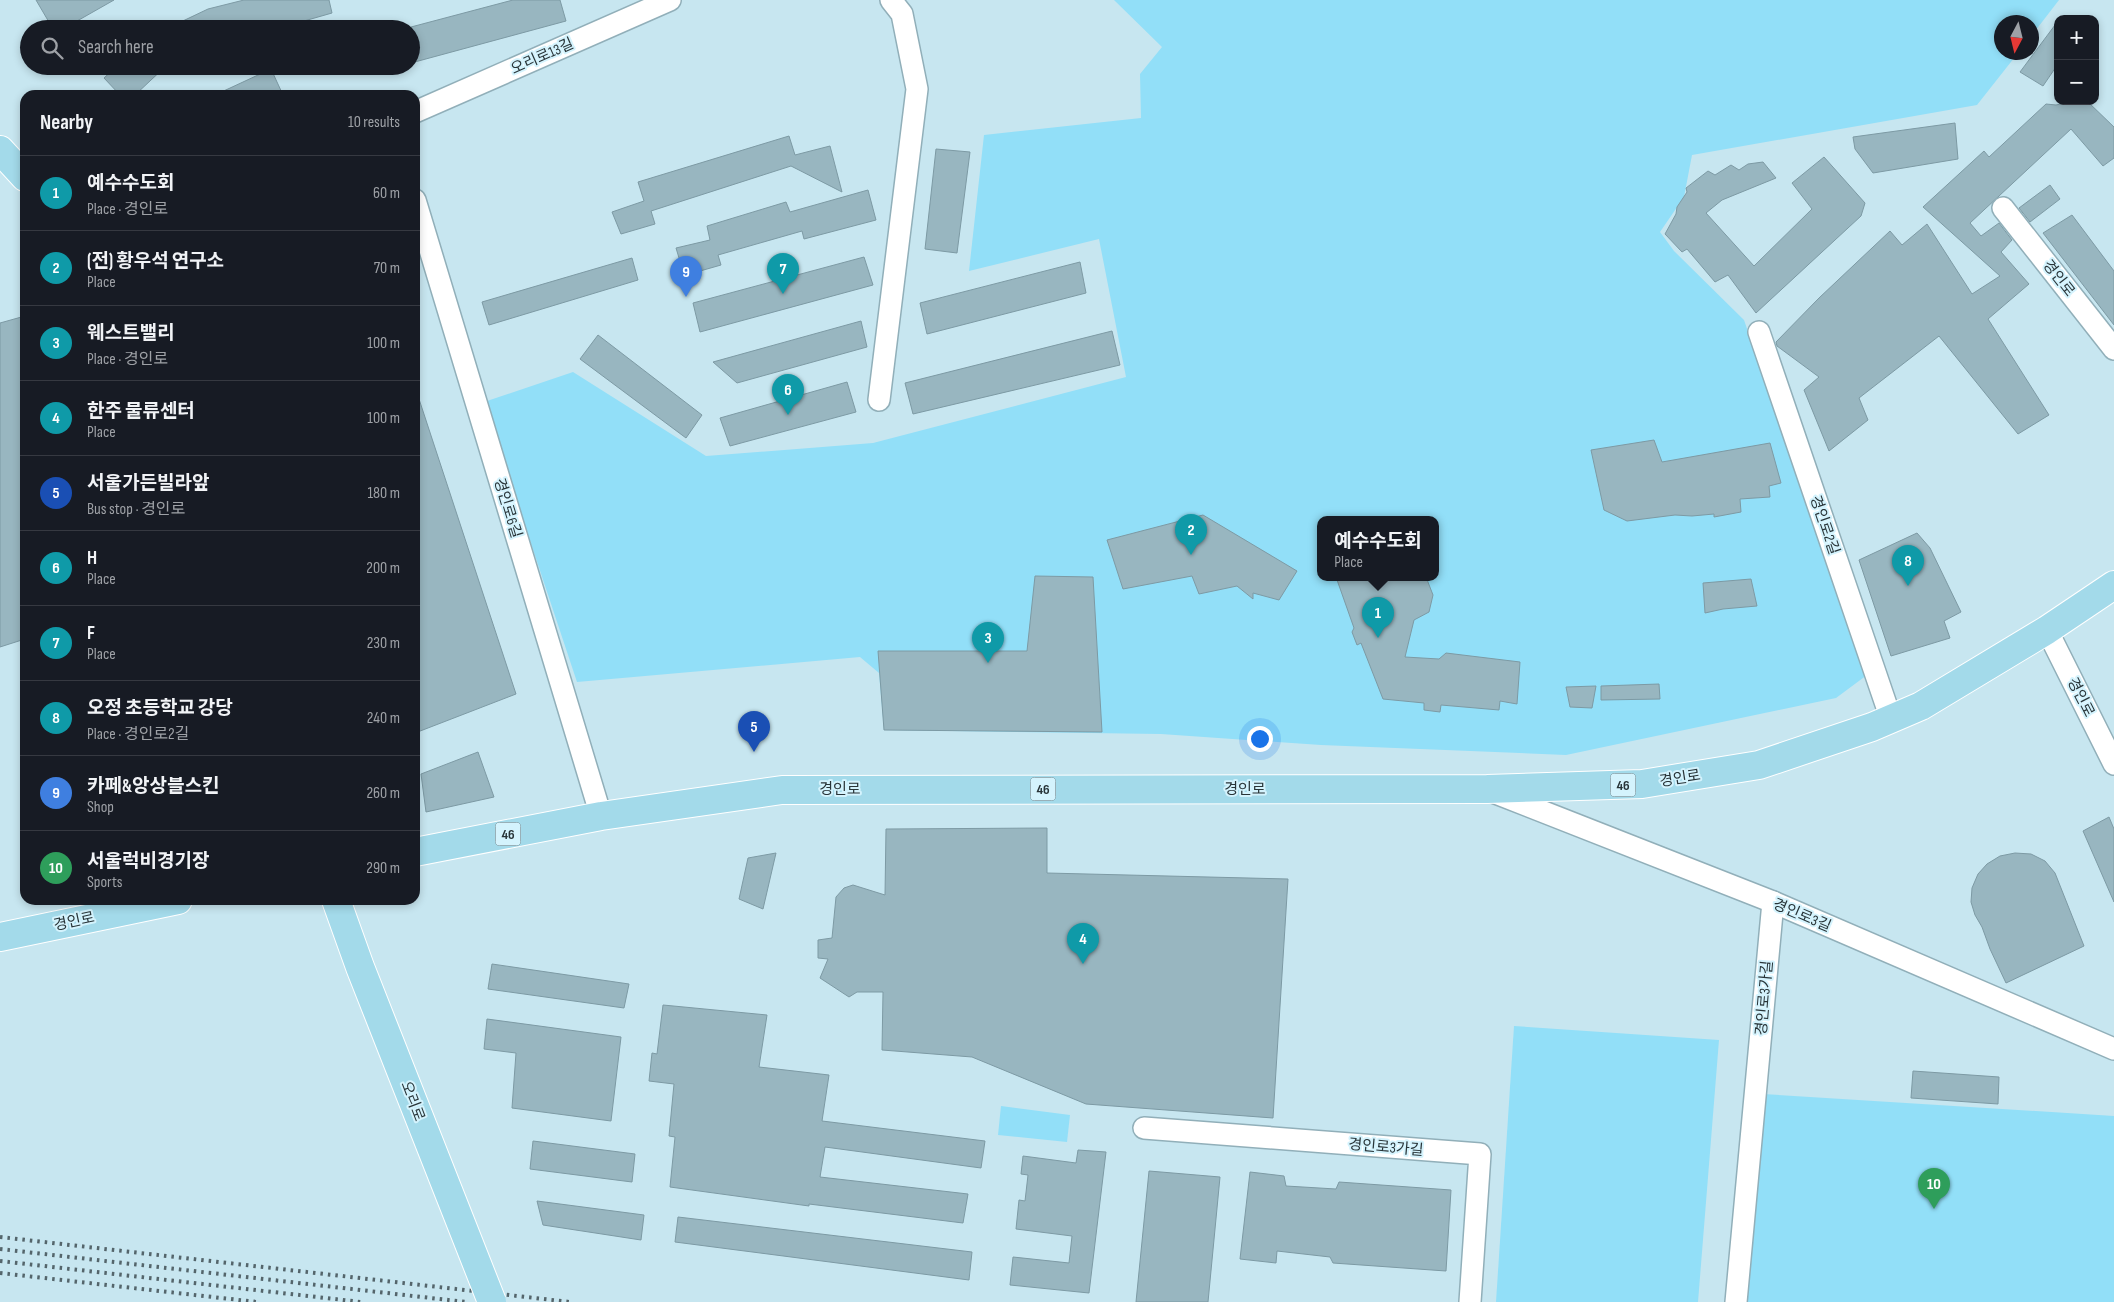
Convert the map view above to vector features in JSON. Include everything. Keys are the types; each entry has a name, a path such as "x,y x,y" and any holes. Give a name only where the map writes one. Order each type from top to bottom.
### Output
{"main road":[{"path":"0,150 20,172"},
{"name":"경인로","path":"420,851 601,816 782,790 1486,789 1642,784 1759,765 1891,719 1921,706 2047,630 2114,584"},
{"name":"경인로","path":"0,937 154,905"},
{"name":"오리로","path":"338,905 360,967 492,1302"}],"street":[{"name":"오리로13길","path":"420,110 670,0"},
{"path":"879,400 917,89 902,14 891,0"},
{"name":"경인로","path":"2003,208 2114,349"},
{"name":"경인로6길","path":"420,217 601,816"},
{"name":"경인로2길","path":"1759,332 1891,719"},
{"name":"경인로","path":"2047,630 2114,764"},
{"name":"경인로3길","path":"1486,789 1773,902 2114,1050"},
{"name":"경인로3가길","path":"1736,1302 1773,902"},
{"name":"경인로3가길","path":"1144,1128 1480,1154 1470,1302"}],"shaded area":[{"path":"1114,0 2059,0 2039,26 2039,15 1994,15 1994,60 2012,60 1977,105 1692,155 1684,197 1660,232 1674,251 1744,320 1867,675 1836,698 1566,755 1321,745 1161,734 884,730 879,673 860,657 577,682 484,402 573,372 706,456 873,443 1126,377 1099,239 969,271 984,135 1141,118 1140,74 1162,47"},
{"path":"1514,1026 1719,1040 1698,1302 1496,1302"},
{"path":"1763,1094 2114,1116 2114,1302 1747,1302"},
{"path":"1001,1106 1070,1115 1067,1142 998,1135"}],"building":[{"path":"36,0 114,0 79,20 48,20"},
{"path":"244,0 329,0 332,13 308,20 185,20 208,9"},
{"path":"513,0 560,0 566,21 420,61 420,25"},
{"path":"2054,26 2054,70 2043,86 2020,72 2029,60 2039,60 2039,46"},
{"path":"107,75 156,75 140,90 115,90 104,78"},
{"path":"258,75 274,75 281,90 226,90"},
{"path":"2046,104 2091,105 2114,127 2114,158 2103,166 2071,129 1970,223 1981,236 1999,223 2012,240 2001,252 2029,284 1988,319 2049,415 2018,434 1939,336 1859,398 1868,420 1829,451 1804,390 1819,377 1777,346 1776,342 1819,298 1890,231 1902,245 1927,224 1972,294 2000,276 1923,207 1984,151 1989,157"},
{"path":"1955,123 1958,159 1873,173 1855,149 1853,137"},
{"path":"789,136 795,155 830,146 842,192 791,166 651,211 655,224 621,234 612,212 644,201 638,182"},
{"path":"936,149 970,152 957,253 925,249"},
{"path":"1824,157 1865,203 1861,216 1756,313 1728,275 1715,282 1687,249 1682,252 1665,234 1676,214 1677,207 1687,192 1686,188 1708,171 1715,175 1731,165 1739,170 1748,164 1763,162 1776,178 1722,200 1706,213 1754,266 1812,209 1792,183"},
{"path":"2050,185 2060,199 2030,222 2019,208"},
{"path":"868,190 876,220 804,239 802,231 718,255 721,265 693,273 683,271 676,248 710,240 707,226 786,202 790,212"},
{"path":"2072,215 2114,271 2114,325 2043,233"},
{"path":"864,257 873,285 700,332 693,303"},
{"path":"632,258 638,280 489,325 482,302"},
{"path":"1080,262 1086,293 927,334 920,303"},
{"path":"20,317 20,641 0,647 0,323"},
{"path":"861,321 867,347 737,383 713,362"},
{"path":"1112,331 1120,365 913,414 905,383"},
{"path":"598,335 702,415 686,438 580,359"},
{"path":"847,382 856,412 730,446 720,418"},
{"path":"420,402 516,694 420,731"},
{"path":"1654,440 1662,462 1770,443 1781,483 1769,486 1770,497 1740,499 1741,512 1714,517 1714,514 1675,515 1627,521 1604,510 1591,450"},
{"path":"1203,515 1297,571 1279,600 1253,593 1253,599 1237,586 1199,594 1192,576 1123,589 1107,540"},
{"path":"1917,533 1930,548 1961,612 1944,621 1950,638 1891,656 1859,560"},
{"path":"1035,576 1093,577 1102,732 884,730 878,651 1027,651"},
{"path":"1751,579 1757,606 1723,609 1705,613 1703,583"},
{"path":"1337,581 1428,581 1433,595 1429,612 1414,620 1405,657 1439,659 1446,653 1520,662 1517,704 1500,701 1499,710 1441,705 1440,712 1424,710 1424,703 1383,699 1361,643 1357,645 1352,632 1354,628"},
{"path":"1659,684 1660,699 1601,700 1601,686"},
{"path":"1596,686 1592,708 1570,707 1566,687"},
{"path":"478,752 494,797 426,812 421,774"},
{"path":"2109,817 2114,829 2114,902 2083,831"},
{"path":"1047,828 1047,873 1288,879 1273,1118 1086,1104 972,1057 882,1050 883,992 857,992 849,997 820,978 828,959 818,958 818,940 832,938 836,897 844,888 853,885 885,895 886,829"},
{"path":"776,853 763,909 739,899 748,858"},
{"path":"2015,853 2031,854 2045,861 2055,873 2084,946 2006,983 1971,902 1972,888 1978,874 1987,864 2000,856"},
{"path":"492,964 629,984 624,1008 488,989"},
{"path":"663,1005 767,1015 759,1067 829,1075 822,1121 985,1141 981,1168 825,1147 820,1177 968,1194 963,1223 809,1204 809,1206 670,1187 675,1137 669,1136 674,1084 649,1081 652,1053 657,1054"},
{"path":"487,1019 621,1037 611,1121 512,1108 516,1053 484,1049"},
{"path":"1913,1071 1999,1077 1998,1104 1911,1098"},
{"path":"533,1141 635,1154 632,1182 530,1169"},
{"path":"1078,1150 1106,1152 1089,1293 1010,1285 1013,1257 1069,1263 1072,1236 1016,1229 1019,1200 1025,1201 1028,1175 1021,1174 1023,1156 1076,1163"},
{"path":"1149,1171 1220,1177 1208,1302 1136,1302"},
{"path":"1250,1172 1284,1176 1286,1186 1336,1189 1339,1182 1451,1190 1446,1271 1333,1263 1330,1257 1277,1251 1276,1263 1240,1259"},
{"path":"537,1201 644,1215 641,1240 543,1225"},
{"path":"678,1217 972,1252 969,1280 675,1242"}],"railway":[{"path":"0,1237 570,1302"},
{"path":"0,1249 466,1302"},
{"path":"0,1261 361,1302"},
{"path":"0,1273 257,1302"}],"place":[{"name":"F","path":"783,294"},
{"name":"카페&앙상블스킨","path":"686,297"},
{"name":"H","path":"788,415"},
{"name":"(전) 황우석 연구소","path":"1191,555"},
{"name":"오정 초등학교 강당","path":"1908,586"},
{"name":"예수수도회","path":"1378,638"},
{"name":"웨스트밸리","path":"988,663"},
{"name":"서울가든빌라앞","path":"754,752"},
{"name":"한주 물류센터","path":"1083,964"},
{"name":"서울럭비경기장","path":"1934,1209"}]}
